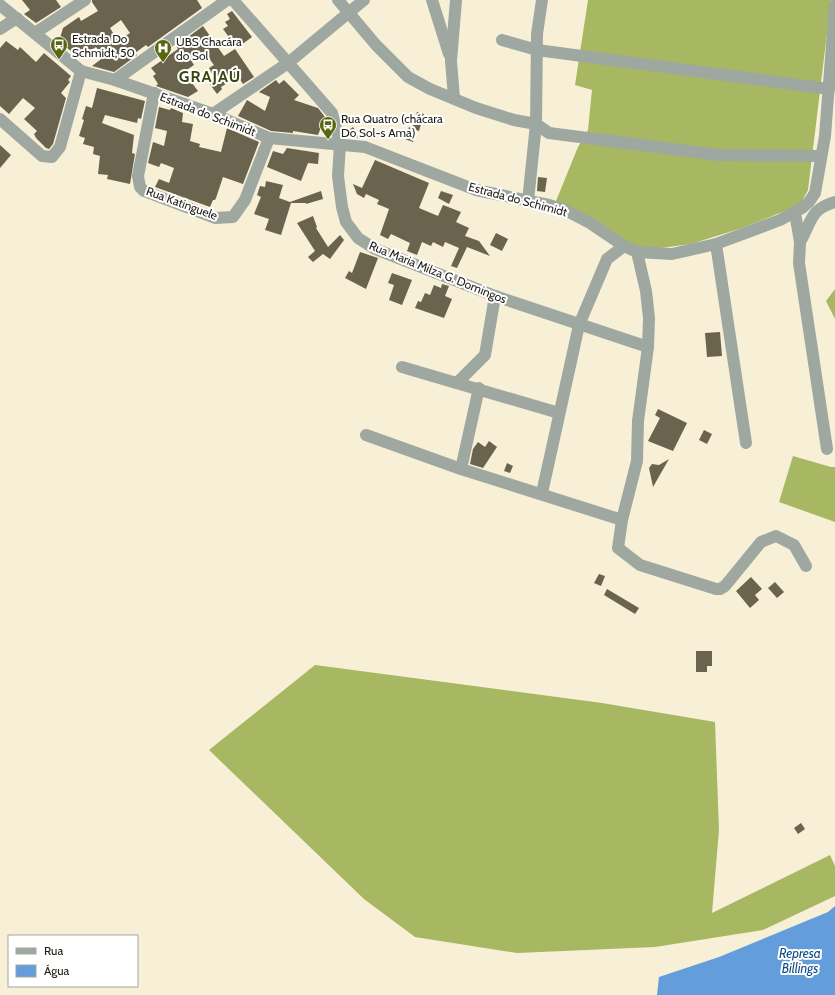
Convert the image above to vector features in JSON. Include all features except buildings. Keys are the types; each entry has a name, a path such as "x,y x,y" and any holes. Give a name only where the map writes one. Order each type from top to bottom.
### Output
{"street":[{"path":"35,33 85,0"},
{"path":"115,80 227,0"},
{"name":"Rua Maria Milza G. Domingos","path":"233,0 332,114 340,144 338,176 342,207 346,222 358,238 374,248 495,296 648,347"},
{"path":"338,0 376,45 408,77 430,89 493,114 536,124 549,133 718,155 821,156"},
{"path":"213,114 288,63 364,0"},
{"path":"432,0 451,61"},
{"path":"454,98 451,61 456,0"},
{"path":"528,201 536,124 537,34 542,0"},
{"name":"Estrada do Schimidt","path":"0,5 81,71 115,80 213,114 269,138 340,144 371,149 476,190 567,210 590,223 624,246 637,252 672,254 716,244 795,213 809,202 815,192 825,136 835,5"},
{"path":"0,29 17,18"},
{"path":"502,40 537,50 829,89"},
{"path":"0,119 42,156 52,157 60,147 81,71"},
{"name":"Rua Katinguele","path":"154,93 138,176 140,187 144,191 215,218 233,217 245,200 269,138"},
{"path":"800,242 813,213 822,206 835,202"},
{"path":"795,213 800,242 799,263 826,449"},
{"path":"716,244 746,443"},
{"path":"542,493 580,325 607,259 624,246"},
{"path":"637,252 646,291 649,318 648,347 638,421 637,461 622,520 618,548 640,565 716,589 720,589 725,586 761,542 776,536 794,545 806,566"},
{"path":"458,382 485,354 495,296"},
{"path":"402,367 479,388 559,413"},
{"path":"461,469 479,388"},
{"path":"366,435 461,469 542,493 622,520"}],"green space":[{"path":"588,0 831,0 808,190 800,205 742,228 691,244 646,250 625,245 556,201 578,147 588,130 592,90 575,85"},
{"path":"835,289 835,319 826,301"},
{"path":"793,456 835,467 835,522 779,502"},
{"path":"315,665 602,703 715,722 719,830 712,913 830,855 835,866 835,896 763,930 655,947 517,953 415,937 364,899 209,750"}],"water":[{"name":"Represa Billings","path":"835,906 835,995 657,995 659,977 719,957 828,912"}],"place":[{"name":"Estrada Do Schmidt, 50","path":"59,60"},
{"name":"UBS Chacára do Sol","path":"163,63"},
{"name":"Rua Quatro (chácara Do Sol-s Ama)","path":"328,140"}],"district":[{"name":"GRAJAÚ","path":"210,76"}]}
